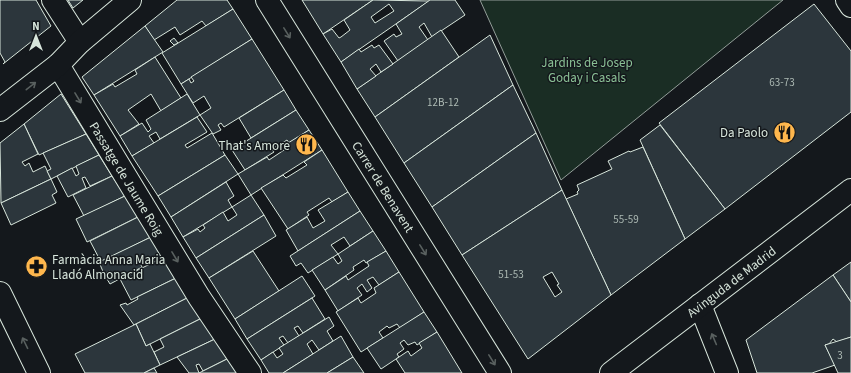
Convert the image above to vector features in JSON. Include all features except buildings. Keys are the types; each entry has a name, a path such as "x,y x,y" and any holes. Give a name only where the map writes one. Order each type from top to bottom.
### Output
{"street":[{"path":"53,0 80,42"},
{"path":"0,110 58,65 80,42 130,0"},
{"name":"Carrer de Benavent","path":"267,0 500,373"},
{"path":"847,0 851,6"},
{"name":"Passatge de Jaume Roig","path":"58,65 199,297 250,373"},
{"name":"Avinguda de Madrid","path":"610,373 851,190"},
{"path":"0,293 5,316 39,373"},
{"path":"700,305 727,373"}],"green space":[{"name":"Jardins de Josep Goday i Casals","path":"480,0 783,0 561,180"}],"place":[{"name":"Da Paolo","path":"784,132"},
{"name":"That's Amore","path":"306,145"},
{"name":"Farmàcia Anna Maria Lladó Almonacid","path":"36,266"}]}
